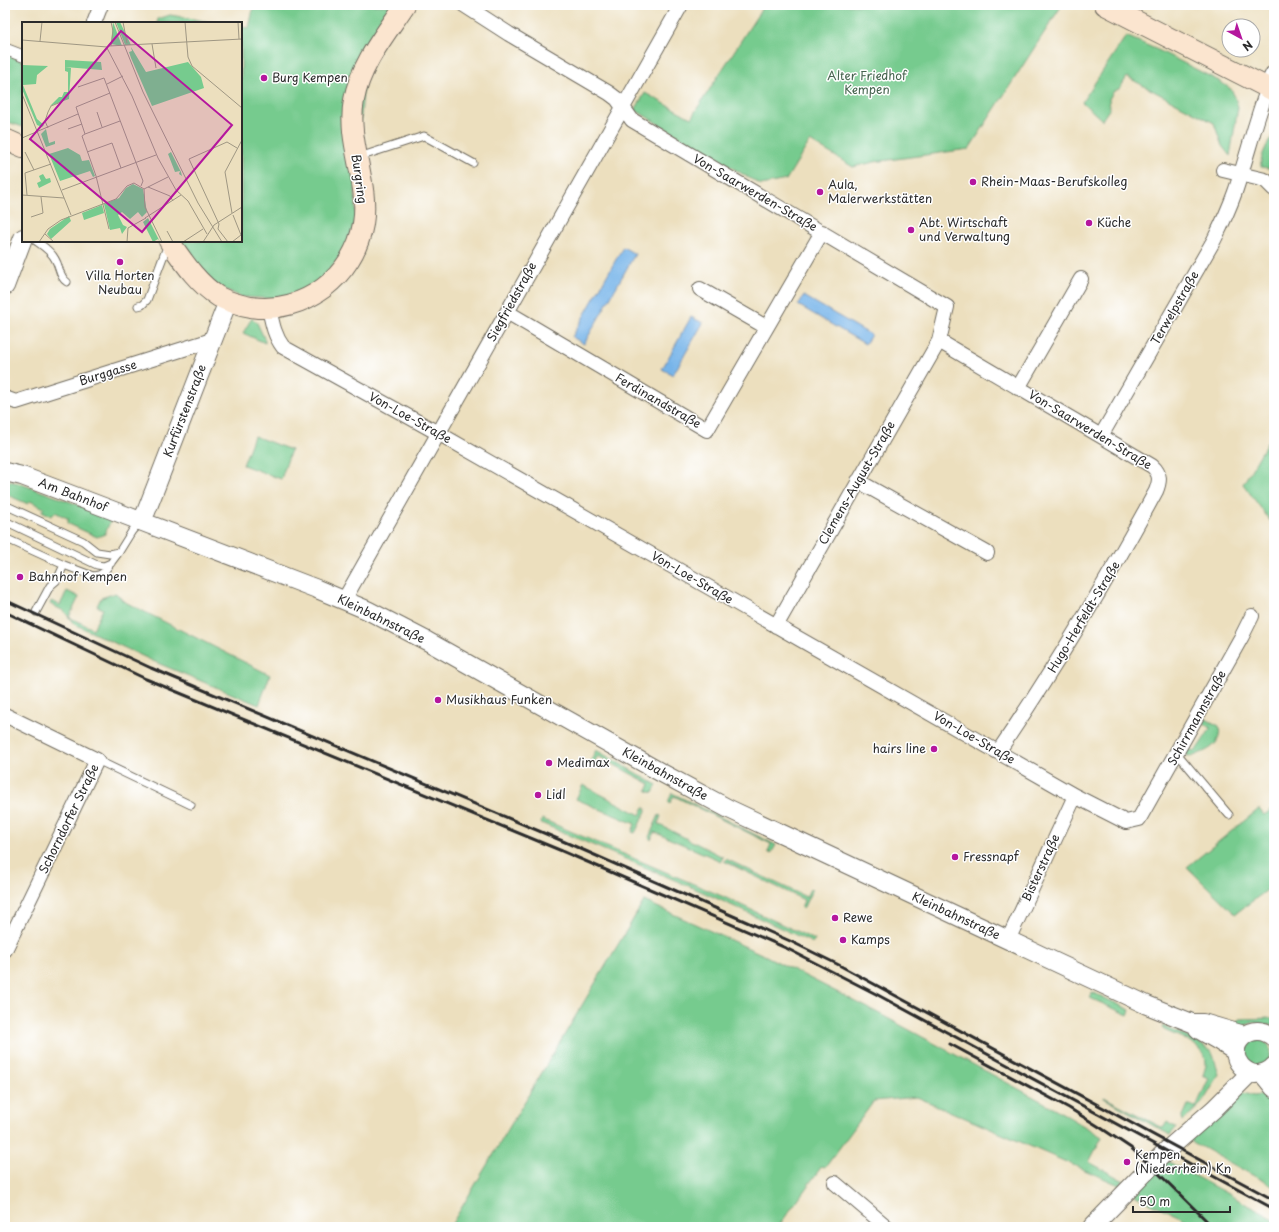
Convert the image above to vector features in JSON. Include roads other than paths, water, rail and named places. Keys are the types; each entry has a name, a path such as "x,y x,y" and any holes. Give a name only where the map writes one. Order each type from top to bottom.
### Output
{"main road":[{"name":"Burgring","path":"170,242 186,265 204,285 220,297 244,306 269,308 294,303 320,291 339,274 352,254 361,233 364,214 362,186 352,128 352,111 356,89 368,63 405,5"},
{"path":"1105,5 1272,85"},
{"path":"5,139 22,146"}],"street":[{"path":"94,22 101,5"},
{"name":"Von-Saarwerden-Straße","path":"464,5 509,34 609,93 617,99 632,120 951,307 938,341 1152,466 1160,476"},
{"name":"Siegfriedstraße","path":"344,600 680,5"},
{"path":"5,49 22,56"},
{"name":"Terwelpstraße","path":"1101,436 1214,240 1226,214 1240,175 1258,112 1272,85"},
{"path":"1223,170 1265,180 1274,189"},
{"name":"Ferdinandstraße","path":"507,312 707,430 822,232"},
{"path":"5,286 22,241"},
{"name":"Von-Saarwerden-Straße","path":"1018,388 1081,279"},
{"path":"700,289 766,327"},
{"name":"Kurfürstenstraße","path":"141,521 146,512 228,301"},
{"name":"Von-Loe-Straße","path":"269,308 274,330 283,347 1075,796 1126,822 1140,819"},
{"name":"Burggasse","path":"5,398 16,402 212,340"},
{"name":"Clemens-August-Straße","path":"776,626 938,341"},
{"name":"Am Bahnhof","path":"5,472 40,483 141,521"},
{"name":"Hugo-Herfeldt-Straße","path":"998,752 1059,660 1105,584 1156,491 1160,476"},
{"path":"858,481 987,553"},
{"name":"Kleinbahnstraße","path":"141,521 344,600 427,641 660,772 729,809 1147,1005 1192,1023 1203,1023 1244,1035"},
{"name":"Schirrmannstraße","path":"1140,819 1252,616"},
{"name":"Schorndorfer Straße","path":"5,715 98,760 5,950"},
{"name":"Bisterstraße","path":"1008,940 1075,796"},
{"name":"Kleinbahnstraße","path":"1192,1023 1198,1030 1219,1041 1252,1066 1274,1088"},
{"path":"1092,1227 1166,1151 1214,1109 1252,1066 1236,1046 1244,1035 1257,1030 1273,1036"},
{"path":"835,1183 887,1227"}],"lane":[{"path":"357,158 424,136 473,163"},
{"path":"37,242 55,258 62,277 67,282"},
{"path":"138,306 142,305 147,300 169,242"},
{"path":"5,505 83,541 97,552 110,554 120,552"},
{"path":"5,520 97,565 104,566 111,563"},
{"path":"5,538 64,565 93,576 104,572 120,552 132,531 141,521"},
{"path":"36,612 50,586 57,580 64,565"},
{"path":"1181,758 1229,815"},
{"path":"98,760 191,805"}],"water":[{"path":"623,247 635,254 584,344 572,337"},
{"path":"804,296 871,335 865,344 798,305"},
{"path":"691,317 703,323 673,375 662,369"}],"railway":[{"path":"5,600 151,668 565,842 790,941 837,964 1274,1200"},
{"path":"5,612 146,679 562,851 786,948 876,994 1274,1209"},
{"path":"950,1044 1069,1108 1131,1148 1213,1227"}],"place":[{"name":"Burg Kempen","path":"264,78"},
{"name":"Rhein-Maas-Berufskolleg","path":"973,182"},
{"name":"Aula, Malerwerkstätten","path":"820,192"},
{"name":"Küche","path":"1089,223"},
{"name":"Abt. Wirtschaft und Verwaltung","path":"911,230"},
{"name":"Villa Horten Neubau","path":"120,262"},
{"name":"Bahnhof Kempen","path":"20,577"},
{"name":"Musikhaus Funken","path":"438,700"},
{"name":"hairs line","path":"934,749"},
{"name":"Medimax","path":"549,763"},
{"name":"Lidl","path":"538,795"},
{"name":"Fressnapf","path":"955,857"},
{"name":"Rewe","path":"835,918"},
{"name":"Kamps","path":"843,940"},
{"name":"Kempen (Niederrhein) Kn","path":"1127,1162"}],"park label":[{"name":"Alter Friedhof Kempen","path":"867,83"}]}
